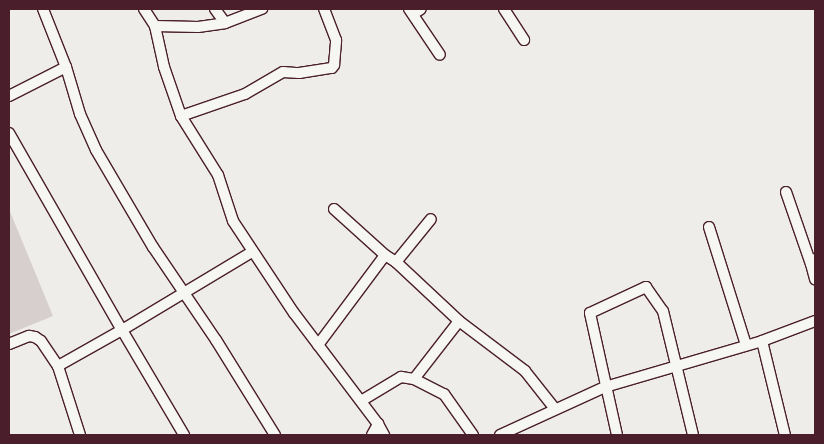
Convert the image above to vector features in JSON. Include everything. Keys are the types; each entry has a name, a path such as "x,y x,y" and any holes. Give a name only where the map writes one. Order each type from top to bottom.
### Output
{"street":[{"path":"43,9 66,67 80,114 96,150 153,247 185,293 275,435"},
{"path":"144,9 155,26 164,67 181,116 218,175 233,221 252,252 318,345 378,424 384,435"},
{"path":"216,9 225,23"},
{"path":"155,26 198,27 225,23 262,9"},
{"path":"181,116 258,89 283,72 299,73 332,68 334,65 336,40 324,9"},
{"path":"504,9 524,40"},
{"path":"414,11 440,56"},
{"path":"9,96 66,67"},
{"path":"9,133 184,435"},
{"path":"786,192 813,261 815,279"},
{"path":"334,209 385,255 396,262 459,321 525,371 555,409"},
{"path":"396,262 431,219"},
{"path":"709,227 746,345"},
{"path":"58,366 252,252"},
{"path":"318,345 380,258 385,255"},
{"path":"616,435 590,312 646,287 662,308 693,435"},
{"path":"414,379 459,321"},
{"path":"500,435 605,387 762,341 815,321"},
{"path":"9,344 29,336 36,337 41,341 58,366 80,435"},
{"path":"762,341 785,435"},
{"path":"361,401 401,377 414,379 444,394 473,435"},
{"path":"372,435 378,424"}],"shaded area":[{"path":"9,209 53,316 9,334"}]}
